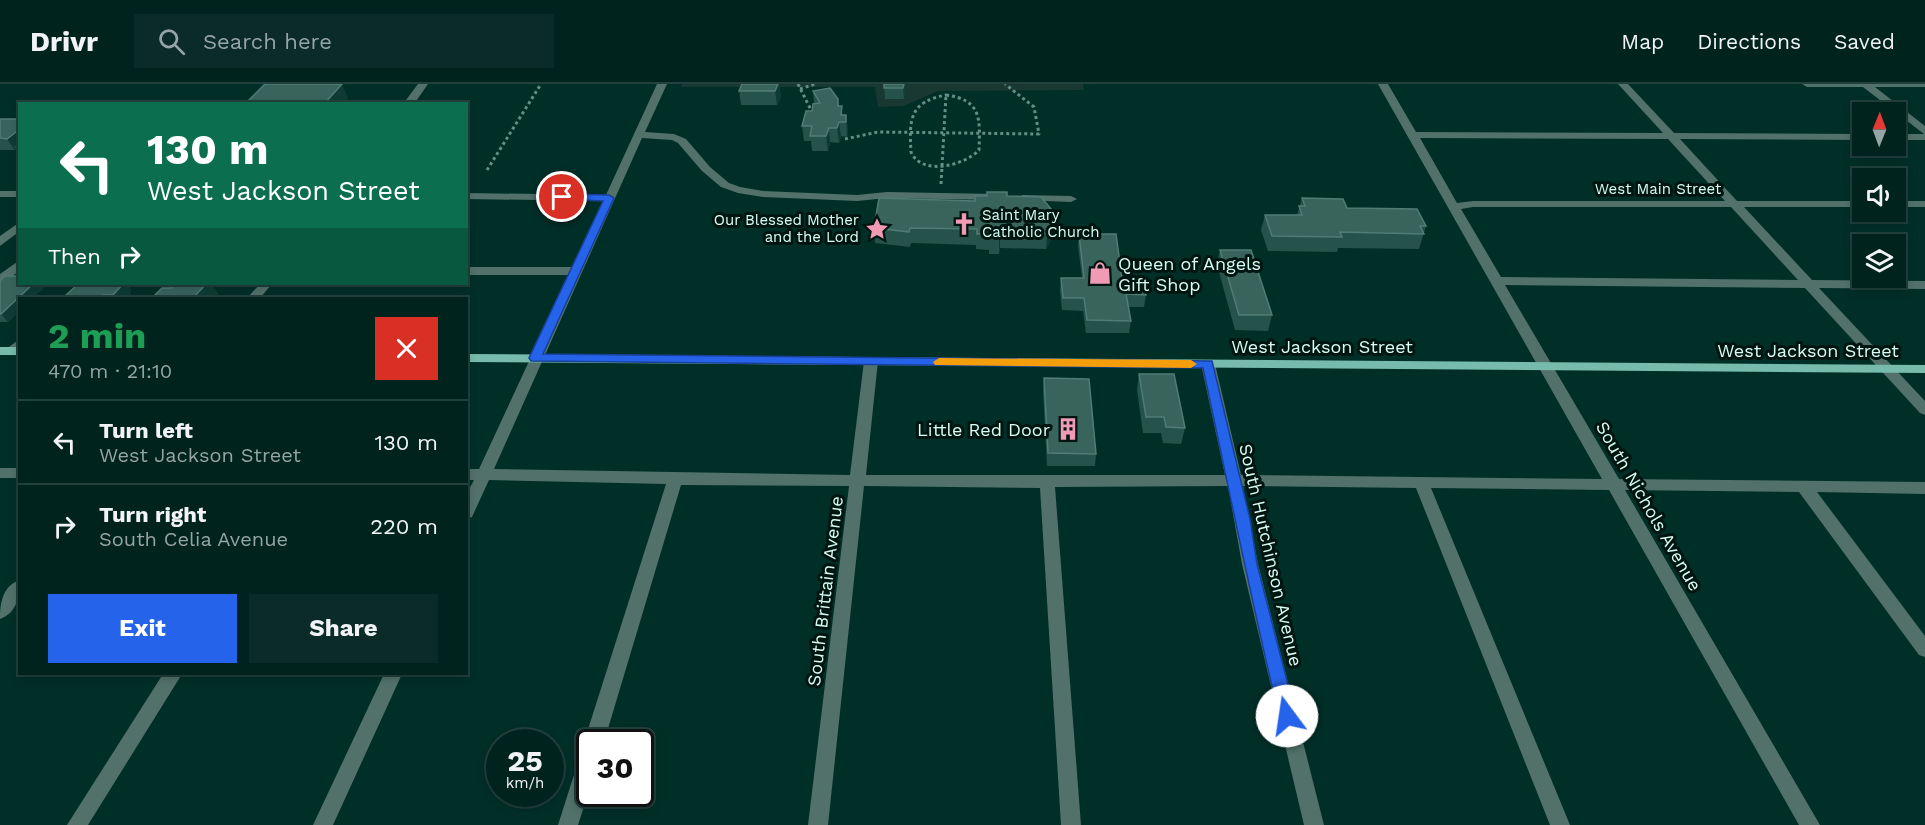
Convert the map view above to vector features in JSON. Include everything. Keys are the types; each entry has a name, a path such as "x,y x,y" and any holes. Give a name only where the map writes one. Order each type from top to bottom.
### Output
{"main road":[{"name":"West Jackson Street","path":"468,358 1925,369"}],"street":[{"path":"410,102 423,84"},
{"path":"468,509 574,271 640,135 662,84"},
{"name":"South Nichols Avenue","path":"1383,84 1810,825"},
{"path":"1623,84 1925,410"},
{"path":"1807,84 1925,84"},
{"path":"1865,84 1925,131"},
{"path":"640,135 674,137 725,185 763,194 857,198 887,195 1071,199"},
{"path":"1411,135 1852,137"},
{"path":"1906,137 1925,137"},
{"path":"0,194 18,194"},
{"path":"468,196 609,198"},
{"name":"West Main Street","path":"1453,207 1473,204 1852,204"},
{"path":"1906,204 1925,204"},
{"path":"0,242 18,227"},
{"path":"0,280 10,267"},
{"path":"468,271 574,271"},
{"path":"1496,281 1925,285"},
{"path":"255,297 266,285"},
{"name":"South Brittain Avenue","path":"818,825 871,361"},
{"name":"South Hutchinson Avenue","path":"1208,364 1235,481 1250,564 1314,825"},
{"path":"0,473 18,473"},
{"path":"468,474 675,479 1421,482 1925,488"},
{"path":"598,729 675,479"},
{"path":"1047,482 1071,825"},
{"path":"1421,482 1560,825"},
{"path":"1804,487 1925,650"},
{"path":"0,612 18,590"},
{"path":"77,825 172,675"},
{"path":"323,825 393,675"},
{"path":"568,825 576,800"}],"path":[{"path":"487,171 541,84"},
{"path":"798,84 815,118"},
{"path":"800,89 815,84"},
{"path":"845,139 878,132 1038,134 1037,109 1030,100 1005,84"},
{"path":"941,184 946,95"},
{"path":"946,95 962,97 973,104 978,116 979,150 966,162 941,165 922,162 913,156 909,148 918,105 924,100 946,95"}],"shaded area":[{"path":"682,84 1083,84 1084,90 938,91 904,106 878,107 875,87 681,87"}],"building":[{"path":"265,84 342,84 326,102 247,102"},
{"path":"742,84 778,84 775,91 739,91"},
{"path":"884,84 904,84 903,88 884,88"},
{"path":"830,88 838,99 838,106 842,106 841,115 846,115 846,122 839,122 837,128 829,128 826,136 810,136 812,126 802,126 806,111 812,111 813,104 820,103 813,91"},
{"path":"0,119 18,119 18,131 7,139 0,138"},
{"path":"987,192 1007,192 1007,196 1041,197 1057,216 1047,234 1000,233 999,239 989,238 989,234 977,234 977,229 910,228 909,232 874,228 879,198 975,201 975,196 987,196"},
{"path":"1302,198 1343,199 1347,208 1417,209 1426,226 1420,226 1424,234 1340,232 1342,237 1272,236 1265,215 1302,215 1299,206 1305,206"},
{"name":"Queen of Angels Gift Shop","path":"1079,234 1116,234 1123,285 1145,285 1146,295 1126,294 1131,321 1087,320 1084,298 1063,298 1061,278 1084,278"},
{"path":"1220,250 1251,250 1272,315 1239,315"},
{"path":"5,276 18,276 18,285 32,285 1,314 0,314 0,281"},
{"path":"77,285 122,285 113,295 64,297"},
{"path":"174,285 205,285 194,297 153,297 162,288 171,288"},
{"path":"1139,374 1174,374 1185,428 1166,427 1164,417 1146,417"},
{"name":"Little Red Door","path":"1044,378 1089,379 1096,454 1048,453"}],"slow traffic":[{"path":"939,362 1191,364"}],"place":[{"name":"Saint Mary Catholic Church","path":"964,224"},
{"name":"Our Blessed Mother and the Lord","path":"877,229"},
{"name":"Queen of Angels Gift Shop","path":"1100,273"},
{"name":"Little Red Door","path":"1068,429"}],"route":[{"path":"562,197 609,198 536,358 1208,364 1243,519 1250,564 1287,716"}]}
